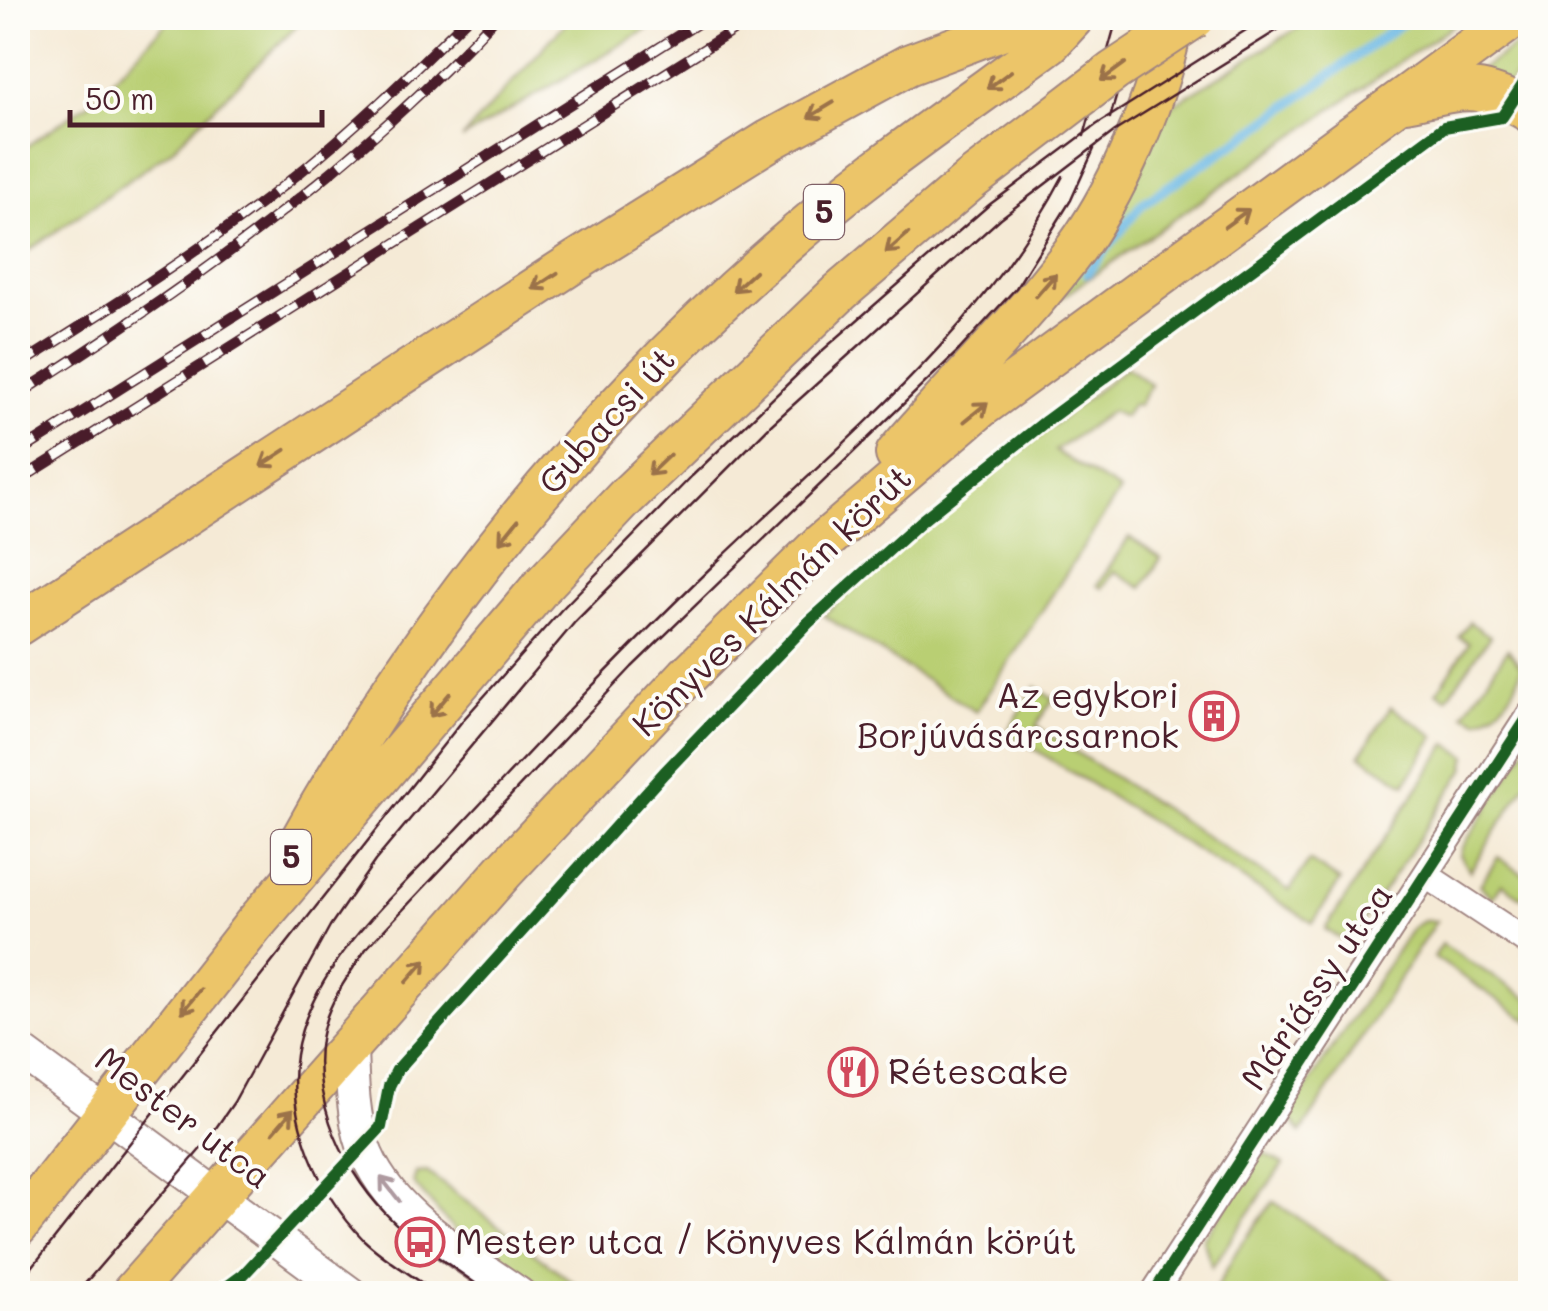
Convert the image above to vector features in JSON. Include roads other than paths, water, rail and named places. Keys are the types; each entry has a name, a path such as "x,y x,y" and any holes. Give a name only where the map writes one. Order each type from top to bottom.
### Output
{"main road":[{"path":"26,619 589,252 842,98 908,65 1033,18"},
{"name":"Gubacsi út","path":"253,926 328,789 396,688 506,534 595,430 688,332 786,243 1050,43 1073,18"},
{"path":"822,543 1069,258 1105,201 1140,123 1173,18"},
{"path":"18,1226 253,926 541,587 627,496 840,292 971,180 1114,70 1194,18"},
{"name":"Könyves Kálmán körút","path":"131,1294 504,871 686,676 822,543 982,407 1513,18"},
{"path":"1393,104 1464,89 1489,90 1530,112"}],"street":[{"name":"Máriássy utca","path":"1154,1294 1530,714"},
{"path":"1426,876 1530,944"},
{"path":"351,1044 353,1096 364,1146 380,1178 402,1206 444,1241 520,1294"},
{"name":"Mester utca","path":"18,1049 106,1110 348,1292"}],"waterway":[{"path":"1087,273 1142,204 1256,129 1409,18"}],"tram line":[{"path":"1084,136 1117,18"},
{"path":"1110,118 1139,18"},
{"path":"18,1285 463,720 562,609 692,476 823,350 989,205 1096,125 1265,18"},
{"path":"76,1294 204,1145 234,1102 330,926 375,861 575,622 772,424 1001,218 1115,131 1297,18"},
{"path":"490,1294 397,1225 369,1194 340,1148 330,1122 319,1068 321,1042 335,998 366,949 632,667 959,350 1016,288 1071,200 1094,149"},
{"path":"437,1294 364,1240 333,1201 309,1155 294,1080 304,1022 318,991 382,906 587,691 688,589 864,424 953,332 1031,231 1063,176"}],"railway":[{"path":"18,366 156,278 256,207 358,123 467,18"},
{"path":"18,395 146,311 269,222 386,125 495,18"},
{"path":"18,453 706,18"},
{"path":"18,481 753,18"}],"place":[{"name":"Az egykori Borjúvásárcsarnok","path":"1214,716"},
{"name":"Rétescake","path":"853,1072"},
{"name":"Mester utca / Könyves Kálmán körút","path":"420,1242"}]}
